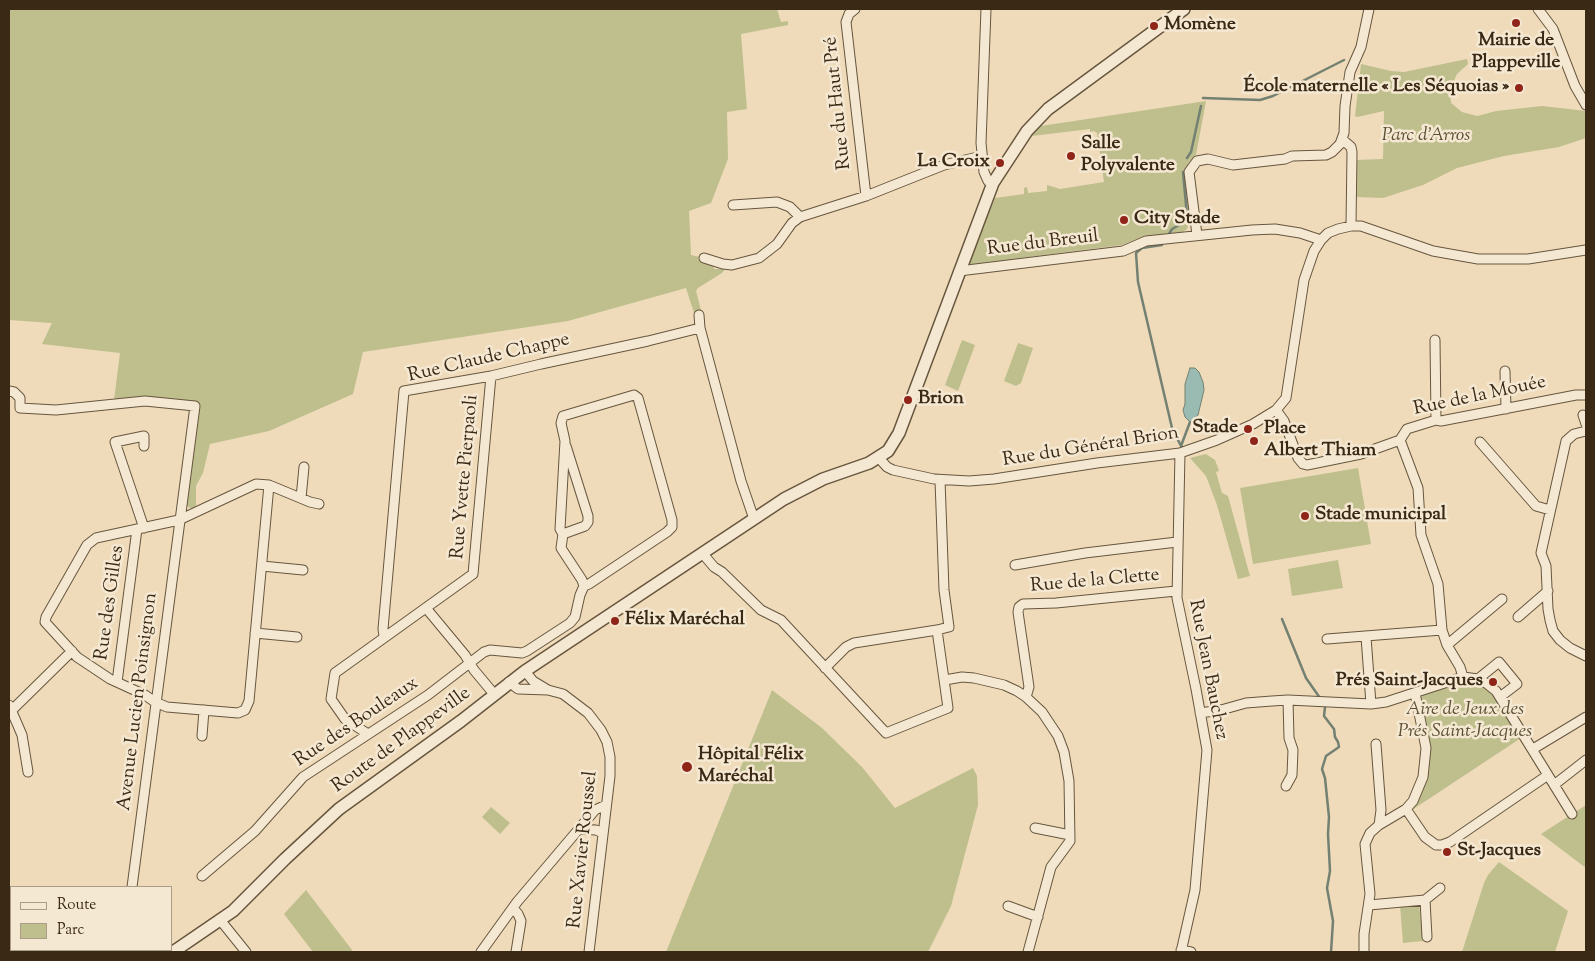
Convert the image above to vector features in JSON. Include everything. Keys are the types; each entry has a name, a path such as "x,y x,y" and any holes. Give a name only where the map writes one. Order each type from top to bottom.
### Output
{"street":[{"name":"Rue du Haut Pré","path":"855,9 849,14 846,22 866,196"},
{"path":"986,9 981,143 984,172 988,181 993,183"},
{"path":"1197,235 1189,172 1197,161 1208,159 1233,165 1285,159 1292,156 1326,155 1343,140 1350,72 1361,47 1369,9"},
{"path":"1538,9 1553,29 1572,79 1586,105"},
{"path":"879,458 888,451 899,433 993,183 1027,131 1048,109 1180,11"},
{"path":"1343,140 1351,147 1352,152 1351,226"},
{"path":"704,258 732,265 750,262 768,252 777,244 800,217 866,196 944,165 982,156"},
{"path":"733,205 777,202 790,207 800,217"},
{"path":"1321,240 1328,233 1351,226 1360,226 1433,251 1478,259 1528,260 1586,250"},
{"name":"Rue du Breuil","path":"959,271 1123,251 1146,241 1197,235 1275,229 1300,233 1321,240"},
{"name":"Rue du Général Brion","path":"879,458 887,467 894,470 940,480 969,481 994,479 1097,463 1180,453 1254,424 1276,410 1286,398 1304,280 1314,251 1321,240"},
{"path":"698,315 741,481 754,520"},
{"name":"Rue Claude Chappe","path":"384,636 404,391 491,376 700,328"},
{"path":"1435,340 1436,420"},
{"path":"1506,371 1506,409"},
{"name":"Rue Yvette Pierpaoli","path":"368,734 345,719 331,699 335,672 473,574 491,376"},
{"name":"Avenue Lucien Poinsignon","path":"9,391 14,392 20,398 20,408 56,410 145,401 195,406 132,886"},
{"path":"563,534 585,526 588,522 588,516 565,442 561,423 563,416 632,395 636,396 672,520 672,527 584,586 561,548 563,534 560,530 565,442"},
{"name":"Rue de la Mouée","path":"1276,410 1284,421 1298,458 1303,464 1361,454 1400,440 1407,430 1436,420 1441,421 1548,400 1585,395"},
{"path":"1583,415 1586,424"},
{"path":"1586,431 1574,434 1566,441 1541,553 1546,566 1550,620 1554,631 1560,640 1570,648 1586,656"},
{"path":"140,529 115,442 144,436 144,446"},
{"path":"1400,440 1418,488 1421,535 1438,584 1442,630 1447,645 1460,667 1463,677"},
{"path":"1480,442 1536,506 1550,510"},
{"name":"Rue Jean Bauchez","path":"1180,453 1176,591 1207,750 1195,890 1181,951"},
{"name":"Route de Plappeville","path":"173,952 220,921 245,901 285,859 339,809 460,721 509,682 799,490 879,458"},
{"path":"301,498 304,467"},
{"path":"825,668 846,647 854,643 949,627 944,590 940,480"},
{"path":"269,485 249,701 245,710 238,713 167,707 155,702 145,695 117,682 77,657 45,622 46,617 87,545 96,538 179,520 256,484 269,485 319,504"},
{"name":"Rue des Gilles","path":"117,682 140,529"},
{"path":"1015,565 1084,553 1177,542"},
{"path":"703,554 714,567 722,572 761,610 780,620 886,733 948,708 937,630"},
{"path":"262,566 303,570"},
{"name":"Rue des Bouleaux","path":"202,876 255,831 303,777 428,695 490,650 522,653 570,623 575,617 584,586"},
{"name":"Rue de la Clette","path":"1026,697 1029,687 1018,612 1019,607 1023,604 1056,603 1176,591"},
{"path":"1518,617 1548,591"},
{"path":"1447,645 1502,599"},
{"path":"426,608 494,694"},
{"path":"1327,639 1442,630"},
{"path":"255,633 297,637"},
{"path":"1366,637 1371,704"},
{"path":"28,772 22,735 10,708 72,651"},
{"path":"1478,679 1499,662 1516,684 1500,697"},
{"name":"Rue Xavier Roussel","path":"525,671 533,681 548,690"},
{"path":"945,680 962,677 990,681 1004,685 1026,697 1042,712 1051,724 1064,752 1068,781 1070,835 1068,845 1051,867 1028,952"},
{"path":"1200,713 1221,710 1246,703 1288,700 1371,704 1386,702 1463,677 1478,679 1491,686 1500,697 1572,814"},
{"name":"Rue Xavier Roussel","path":"509,682 518,689 548,690 563,694 588,713 601,730 607,742 610,756 610,776 589,952"},
{"path":"1364,952 1364,934 1369,905 1370,881 1365,844 1370,833 1379,825 1406,809 1413,801 1425,764 1426,748 1415,693"},
{"path":"1286,786 1292,775 1293,750 1289,738 1288,700"},
{"path":"202,736 204,710"},
{"path":"1533,749 1586,717"},
{"path":"1376,744 1381,810 1379,825"},
{"path":"1554,785 1586,760"},
{"path":"1406,809 1425,838 1436,845 1442,845 1450,842 1548,775"},
{"path":"481,952 513,908 595,810 606,805"},
{"path":"1035,828 1070,835"},
{"path":"579,829 596,830 604,833"},
{"path":"1369,905 1425,900 1440,888"},
{"path":"1425,900 1427,937"},
{"path":"1008,906 1038,917"},
{"path":"513,908 521,921 516,952"},
{"path":"504,920 519,933"},
{"path":"220,921 246,952"},
{"path":"1181,951 1192,952"}],"green space":[{"path":"9,9 777,9 781,22 788,21 788,25 741,34 747,109 727,112 728,159 711,203 689,211 691,255 704,258 714,266 714,269 725,269 696,291 702,314 695,316 686,288 568,321 363,352 353,394 269,431 210,444 203,473 196,486 196,507 192,509 187,506 182,498 195,406 114,400 120,353 42,344 52,323 9,320"},
{"name":"Parc d'Arros","path":"1467,59 1468,64 1457,74 1450,90 1451,103 1462,112 1477,116 1496,111 1542,106 1586,111 1586,138 1559,147 1504,156 1457,168 1423,185 1383,198 1356,197 1355,160 1383,159 1384,111 1355,116 1361,64 1404,72"},
{"path":"1206,101 1196,155 1188,163 1190,222 1187,229 1183,232 1144,236 1122,245 967,265 995,198 1024,194 1024,188 1027,187 1028,193 1047,191 1047,185 1060,189 1104,182 1097,133 1094,131 1090,132 1090,129 1032,136 1041,126"},
{"path":"962,340 975,345 958,391 945,385"},
{"path":"1018,343 1033,348 1021,383 1016,386 1004,381"},
{"path":"1206,454 1215,460 1218,468 1219,471 1216,472 1222,493 1228,496 1250,576 1238,579 1217,505 1206,476 1190,458"},
{"name":"Stade municipal","path":"1358,468 1371,544 1253,564 1240,488"},
{"path":"1338,560 1343,588 1292,596 1288,569"},
{"name":"Aire de Jeux des Prés Saint-Jacques","path":"1463,677 1486,683 1524,736 1409,812 1425,764 1415,693"},
{"path":"772,690 822,728 862,767 895,808 973,768 977,776 978,805 951,906 928,952 666,952"},
{"path":"1586,805 1586,868 1541,834"},
{"path":"491,807 510,823 500,834 482,817"},
{"path":"1499,862 1568,911 1555,952 1462,952 1484,883"},
{"path":"306,890 352,950 351,952 313,952 284,914"},
{"path":"1419,904 1423,941 1403,943 1400,905"}],"water":[{"path":"1190,368 1195,368 1199,372 1204,390 1198,415 1190,422 1185,417 1183,410 1185,404 1185,384"}],"waterway":[{"path":"1203,98 1260,100 1273,96 1344,60"},
{"path":"1187,158 1191,152 1201,106"},
{"path":"1169,234 1187,216 1183,172"},
{"path":"1162,245 1142,248 1136,253 1138,282 1172,428 1181,446"},
{"path":"1185,449 1181,446 1190,422"},
{"path":"1282,619 1306,678 1320,698"},
{"path":"1325,707 1324,716 1334,729 1339,747 1326,756 1322,769 1325,778 1329,817 1330,871 1327,888 1333,921 1331,952"}],"place":[{"name":"Mairie de Plappeville","path":"1516,23"},
{"name":"Momène","path":"1154,26"},
{"name":"École maternelle « Les Séquoias »","path":"1519,88"},
{"name":"Salle Polyvalente","path":"1071,156"},
{"name":"La Croix","path":"1000,163"},
{"name":"City Stade","path":"1124,220"},
{"name":"Brion","path":"908,400"},
{"name":"Stade","path":"1248,429"},
{"name":"Place Albert Thiam","path":"1254,441"},
{"name":"Stade municipal","path":"1305,516"},
{"name":"Félix Maréchal","path":"615,621"},
{"name":"Prés Saint-Jacques","path":"1493,682"},
{"name":"Hôpital Félix Maréchal","path":"687,767"},
{"name":"St-Jacques","path":"1447,852"}]}
